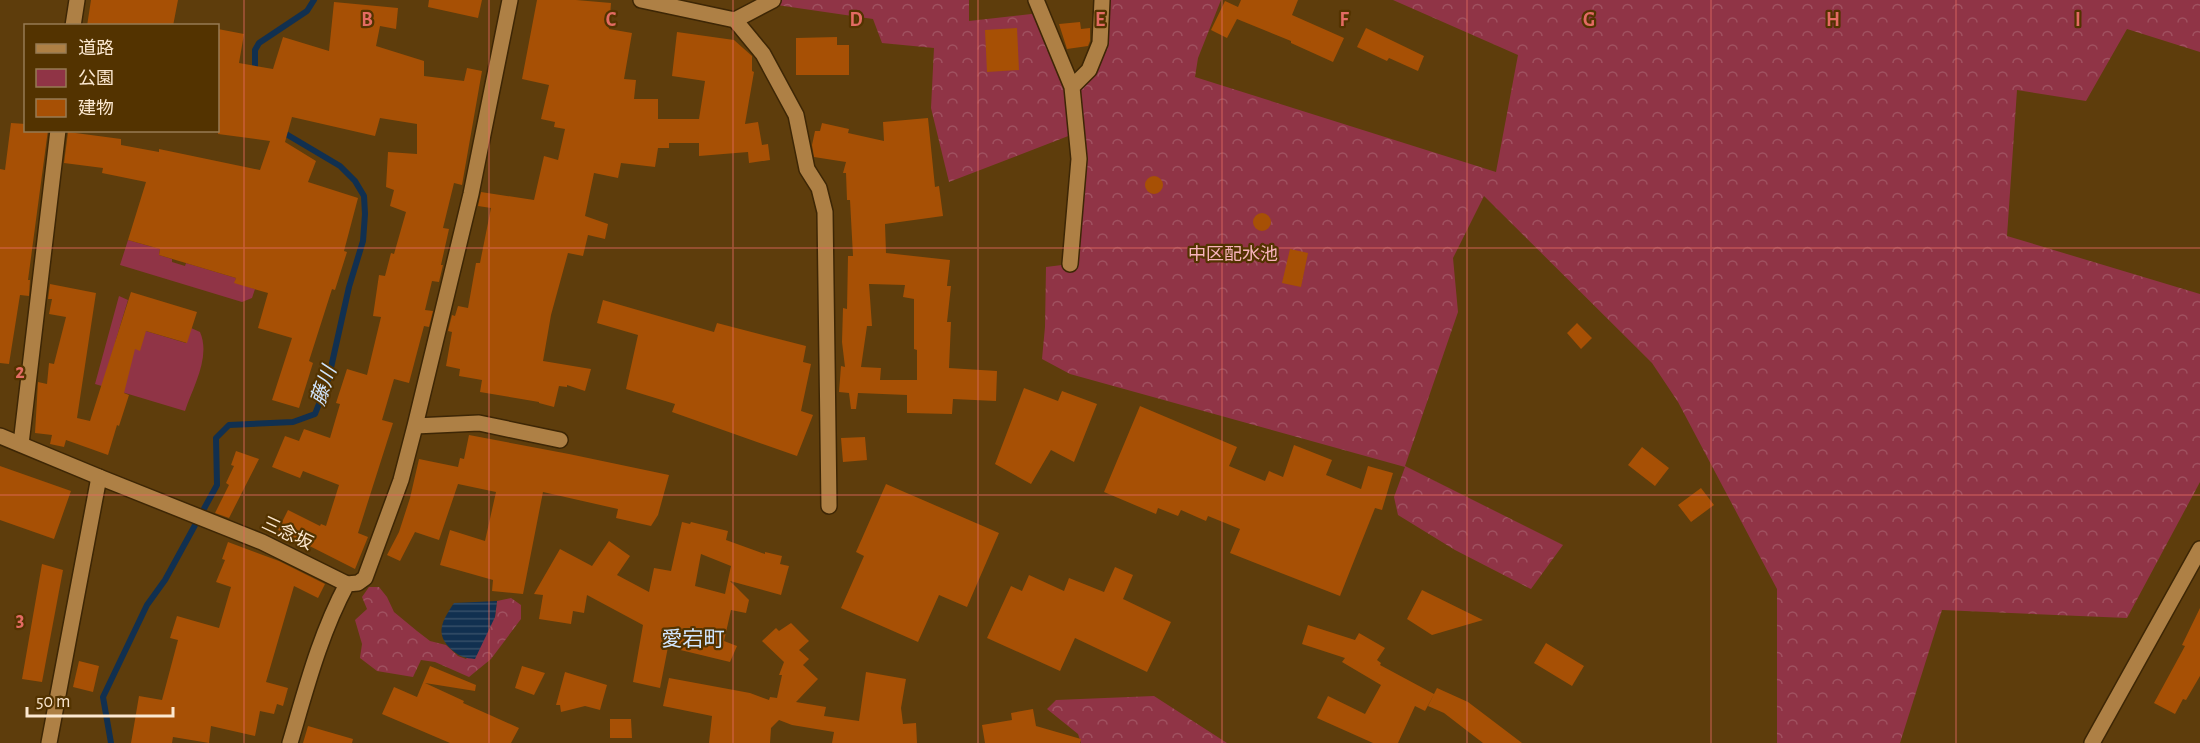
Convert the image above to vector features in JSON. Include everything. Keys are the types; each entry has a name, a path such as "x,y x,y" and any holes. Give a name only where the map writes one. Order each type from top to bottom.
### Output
{"street":[{"path":"73,24 76,0"},
{"path":"290,743 306,686 332,613 347,584 358,583 366,578 401,480 471,194 510,0"},
{"path":"641,0 735,20 763,54 796,115 807,169 819,188 825,212 830,506"},
{"path":"735,20 772,0"},
{"path":"1036,0 1072,87 1079,159 1070,264"},
{"path":"1072,87 1089,70 1100,43 1102,0"},
{"path":"21,444 58,132"},
{"path":"415,426 479,423 560,440"},
{"name":"三念坂","path":"0,436 262,542 347,584"},
{"path":"49,743 99,477"},
{"path":"2092,743 2200,549"}],"green space":[{"name":"中区配水池","path":"764,0 969,0 969,21 1040,13 1072,87 1089,70 1102,0 1221,0 1198,58 1195,77 1496,172 1518,55 1393,0 2200,0 2200,52 2127,29 2086,101 2017,90 2007,236 2200,294 2200,482 2127,618 1942,610 1900,743 1777,743 1777,589 1678,402 1652,363 1484,196 1453,258 1458,312 1405,466 1563,545 1531,589 1455,550 1398,515 1394,497 1405,467 1070,374 1042,359 1046,267 1070,264 1076,133 949,182 931,108 934,48 882,43 873,19 763,3"},
{"path":"128,240 160,249 159,255 172,259 172,262 185,266 186,263 236,278 235,282 255,289 252,298 242,302 120,265"},
{"path":"119,296 128,300 115,343 146,331 186,343 191,328 200,332 203,342 202,362 185,411 95,384"},
{"path":"369,587 379,587 394,612 430,641 446,645 458,656 466,659 495,617 497,601 511,598 521,605 521,619 491,659 469,677 435,662 421,660 413,677 377,671 360,658 362,644 355,620 367,609 362,597"},
{"path":"1154,696 1227,743 1081,743 1078,734 1047,709 1056,700"}],"water":[{"path":"497,601 495,617 475,659 463,657 446,644 442,627 454,603"}],"building":[{"path":"91,0 178,0 173,24 87,24"},
{"path":"429,0 482,0 478,18 428,7"},
{"path":"537,0 611,3 609,29 632,33 624,79 636,80 634,99 658,99 658,119 699,119 705,81 672,76 677,32 734,40 752,56 752,71 754,72 745,124 758,122 762,145 768,144 770,160 749,163 748,152 699,156 699,143 669,143 669,148 658,148 655,167 621,163 618,178 594,173 585,216 608,224 605,239 588,235 583,256 568,253 551,315 543,361 591,369 585,391 567,385 567,387 559,386 554,407 539,402 480,392 482,380 459,376 460,369 446,366 452,332 448,331 452,315 455,316 458,306 468,308 476,263 480,263 491,208 478,206 481,192 534,200 544,156 558,160 565,129 554,127 555,122 541,119 549,85 522,79"},
{"path":"1241,0 1298,0 1292,15 1344,38 1333,62 1291,41 1237,19 1227,38 1211,30 1225,1 1238,7"},
{"path":"334,2 398,8 396,29 380,26 376,46 424,61 424,76 464,81 467,68 482,71 462,185 454,183 443,228 449,229 439,282 432,281 425,310 433,311 429,327 424,326 409,383 394,379 382,420 393,423 358,533 368,537 355,569 278,530 288,510 320,526 321,524 326,526 339,485 303,471 300,478 272,467 285,436 299,441 304,429 330,438 340,404 336,403 347,369 367,375 381,317 373,316 379,275 385,276 406,212 390,206 394,190 386,187 388,152 417,154 417,124 380,118 375,136 292,117 285,142 316,161 308,182 358,198 344,251 347,252 335,290 332,289 309,361 313,363 299,408 272,400 292,338 258,328 268,293 234,283 236,278 159,255 160,249 128,240 146,182 102,173 103,168 64,163 68,132 121,139 121,145 159,152 159,149 260,170 270,141 218,134 219,29 244,34 239,63 273,69 283,37 329,51"},
{"path":"1080,22 1081,29 1090,28 1088,46 1067,49 1059,24"},
{"path":"1017,28 1019,70 987,72 985,30"},
{"path":"1366,28 1424,56 1418,71 1389,58 1387,61 1357,47"},
{"path":"837,37 837,45 849,45 849,75 796,75 796,38"},
{"path":"928,118 935,187 939,186 943,216 885,224 886,253 950,260 947,286 951,286 947,322 951,322 949,368 997,371 996,401 953,399 952,414 907,413 907,395 858,393 856,409 851,409 849,393 839,392 841,366 845,367 842,342 843,308 847,309 848,256 853,256 850,200 847,200 846,173 843,173 846,162 814,157 812,145 815,131 820,131 822,123 849,129 848,133 884,141 883,122","holes":["869,284 905,285 903,297 914,299 914,349 917,350 917,380 880,380 881,368 861,367 867,326 872,326"]},
{"path":"11,123 24,124 24,132 48,132 28,280 30,280 29,296 20,295 9,364 0,363 0,169 5,170"},
{"path":"1150,176 1158,176 1163,181 1161,192 1150,194 1145,189 1145,181"},
{"path":"1258,213 1266,213 1271,218 1269,229 1258,231 1253,226 1253,218"},
{"path":"1290,249 1308,253 1301,287 1282,283"},
{"path":"50,284 96,293 77,418 90,421 131,292 197,312 187,343 146,331 140,351 135,349 124,393 129,395 108,455 66,440 64,447 50,444 52,435 35,433 38,382 47,384 49,363 54,364 66,317 49,314 52,299 48,299"},
{"path":"603,300 714,332 717,323 806,346 803,362 811,364 801,411 813,415 797,456 672,412 675,404 626,389 638,335 597,323"},
{"path":"1577,323 1592,338 1581,349 1567,333"},
{"path":"1024,388 1058,401 1062,391 1097,404 1074,462 1051,450 1031,484 995,464"},
{"path":"1140,406 1237,447 1229,466 1265,481 1269,471 1283,477 1294,445 1332,460 1326,475 1361,489 1368,466 1393,473 1382,510 1375,508 1340,596 1230,553 1240,529 1208,516 1206,521 1181,510 1178,516 1158,508 1156,514 1104,492"},
{"path":"469,435 669,475 658,515 651,526 616,518 618,509 543,492 523,594 492,591 493,580 440,565 450,530 485,541 496,492 458,484 439,540 415,532 400,561 387,555 399,532 419,459 458,467 460,458 464,459"},
{"path":"865,437 867,460 843,462 841,438"},
{"path":"1642,447 1669,468 1655,486 1628,465"},
{"path":"236,451 259,459 229,518 215,513 229,485 226,483 234,466 231,465"},
{"path":"0,466 71,491 54,539 0,520"},
{"path":"886,484 999,533 967,607 939,595 918,642 841,608 864,556 856,552"},
{"path":"1701,488 1714,505 1691,522 1678,505"},
{"path":"682,522 728,531 726,540 765,554 765,552 782,556 780,564 789,566 781,595 730,581 749,600 746,613 731,610 724,641 737,646 730,662 668,647 660,688 633,682 643,625 587,595 584,613 573,611 571,624 539,619 543,595 534,594 560,549 592,566 609,541 630,556 617,575 649,592 654,568 671,571","holes":["701,554 731,566 725,594 695,586"]},
{"path":"228,542 279,561 325,584 318,598 294,586 266,682 288,688 283,706 277,704 274,714 260,711 255,736 211,726 209,743 173,737 172,743 131,743 139,696 162,700 178,640 170,638 177,616 219,628 231,587 216,582 225,560 222,559"},
{"path":"42,564 63,570 42,682 22,679"},
{"path":"1115,567 1133,575 1123,599 1171,622 1147,672 1075,638 1060,671 987,638 1011,586 1022,591 1029,575 1064,591 1069,578 1104,592"},
{"path":"1422,590 1483,620 1432,635 1407,619"},
{"path":"2200,608 2200,676 2175,714 2154,703 2185,646 2182,645"},
{"path":"791,623 809,641 799,650 809,659 803,665 818,679 796,702 826,707 824,716 859,721 866,672 906,679 901,708 903,724 916,723 917,743 832,743 834,732 792,725 779,720 771,728 770,743 709,743 712,716 663,706 669,678 750,693 769,700 770,697 777,698 782,675 779,675 784,662 762,641 776,628 779,631"},
{"path":"1308,625 1355,640 1359,633 1385,648 1377,660 1381,663 1380,665 1434,694 1425,711 1415,706 1398,743 1373,743 1317,718 1328,696 1365,714 1381,685 1342,662 1345,658 1302,644"},
{"path":"1546,643 1584,666 1572,686 1534,663"},
{"path":"79,661 99,666 93,692 73,687"},
{"path":"430,666 476,685 475,691 425,683 519,728 511,743 450,743 382,714 394,687 417,697"},
{"path":"522,666 545,673 534,695 515,688"},
{"path":"565,672 607,685 600,710 585,706 561,712 560,705 556,705"},
{"path":"1437,688 1468,702 1522,743 1483,743 1444,713 1428,706"},
{"path":"1033,709 1036,726 1081,739 1080,743 985,743 982,725 1012,720 1011,713"},
{"path":"610,719 631,719 632,738 610,738"},
{"path":"308,726 353,739 352,743 303,743"}],"waterway":[{"name":"藤川","path":"255,72 255,50 259,43 307,11 314,0"},
{"name":"藤川","path":"111,743 103,697 147,605 165,580 217,485 216,438 229,425 293,422 315,414 328,381 349,287 363,241 364,196 355,181 340,166 281,131"}],"district":[{"name":"愛宕町","path":"693,639"}]}
